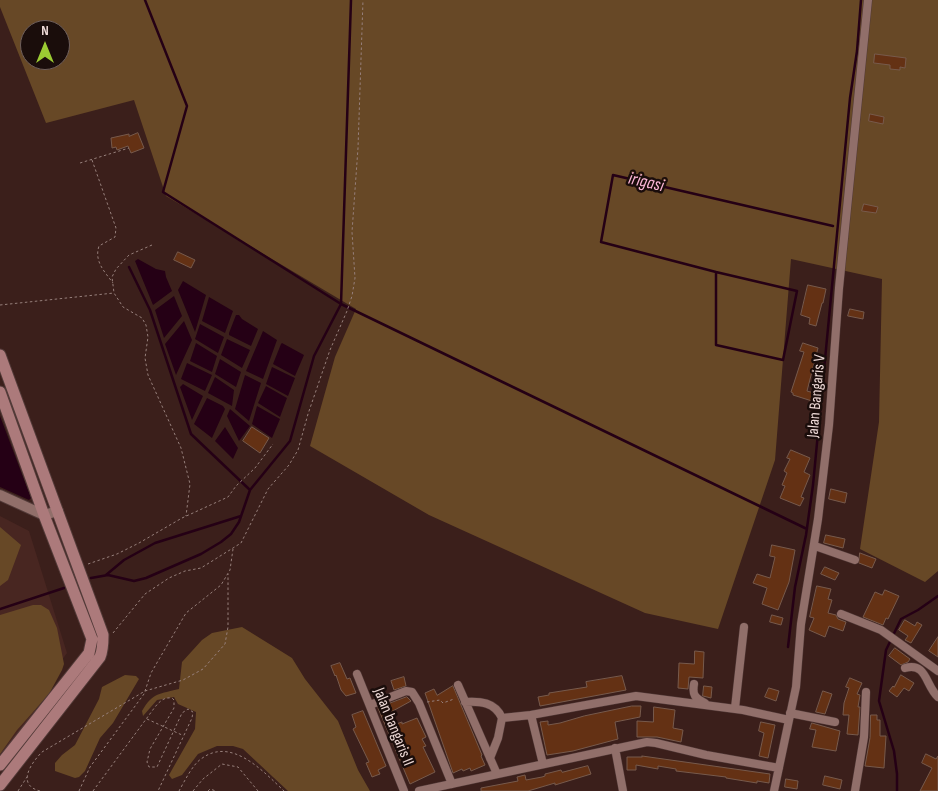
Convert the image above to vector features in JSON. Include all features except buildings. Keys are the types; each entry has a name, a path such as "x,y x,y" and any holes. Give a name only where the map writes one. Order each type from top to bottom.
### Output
{"main road":[{"path":"0,355 58,511 72,569 72,587 92,639 89,653 0,765"},
{"path":"0,392 44,515 72,569 84,584 103,635 100,657 0,785"}],"street":[{"name":"Jalan Bangaris V","path":"774,791 796,687 801,624 814,546 829,425 839,297 868,0"},
{"path":"0,495 44,515 58,511"},
{"path":"814,546 855,560"},
{"path":"841,614 865,623 892,638 938,671"},
{"path":"735,708 744,627"},
{"path":"905,668 912,666 922,671 930,689 938,697"},
{"name":"Jalan bangaris II","path":"357,674 404,791"},
{"path":"694,684 694,696 708,705"},
{"path":"458,685 496,774"},
{"path":"370,705 409,691 412,692 419,703 452,784"},
{"path":"855,791 864,737 866,692"},
{"path":"502,718 531,715 636,696 835,722"},
{"path":"464,699 486,703 495,709 502,718 498,738 490,758"},
{"path":"531,715 543,764"},
{"path":"419,791 640,742 656,742 706,755 779,768"},
{"path":"615,748 623,791"}],"path":[{"path":"103,645 145,594 169,578 185,571 201,568 241,543 268,489 289,465 298,450 330,350 347,311 354,278 352,232 358,148 363,0"},
{"path":"80,163 129,148"},
{"path":"92,160 116,228 114,237 99,246 97,260 113,284"},
{"path":"152,245 129,255 116,269 112,277 114,293 124,307 142,318 146,325 148,337 145,358 148,375 181,448 190,484 186,516"},
{"path":"0,305 114,293"},
{"path":"72,569 117,554 139,544 186,516 228,496 255,468 273,444"},
{"path":"79,791 90,767 145,691 151,673 186,613 221,585 230,570 234,548"},
{"path":"40,791 32,789 28,784 28,776 32,762 42,752 145,691 182,680 203,670 225,644 228,627 228,574"},
{"path":"92,791 160,701 166,697 174,700 174,708 150,749 147,762 149,767 157,767 182,712 188,709 193,712 192,718 158,791"},
{"path":"419,703 464,699"},
{"path":"147,718 183,736"},
{"path":"178,791 200,759 216,750 236,754 251,760 284,791"},
{"path":"192,791 203,778 222,764 238,767 258,791"},
{"path":"18,791 28,776"},
{"path":"208,791 210,789 216,791"}],"shaded area":[{"path":"0,0 938,0 938,571 925,582 860,549 879,422 882,279 791,259 775,460 718,629 645,613 429,515 310,446 335,357 356,309 166,196 134,100 46,123 25,70 70,70 70,20 20,20 20,57 0,7"},
{"path":"138,259 156,269 165,271 172,291 153,305 135,261"},
{"path":"183,281 206,295 195,332 178,290"},
{"path":"174,296 182,316 164,338 155,310"},
{"path":"209,297 233,311 225,333 202,321"},
{"path":"236,315 239,315 258,329 251,346 229,335"},
{"path":"184,321 192,340 176,375 165,344"},
{"path":"200,324 224,337 218,353 195,339"},
{"path":"263,331 277,340 263,379 246,371"},
{"path":"227,339 250,350 242,368 221,355"},
{"path":"196,343 217,356 212,372 190,361"},
{"path":"282,343 304,355 295,376 273,364"},
{"path":"220,359 241,372 236,387 215,374"},
{"path":"187,363 212,375 205,391 181,379"},
{"path":"272,367 295,378 288,396 266,384"},
{"path":"245,375 261,383 249,421 235,409"},
{"path":"215,377 234,390 232,406 208,393"},
{"path":"183,384 203,396 192,420 180,387"},
{"path":"266,386 287,398 280,417 258,403"},
{"path":"207,398 223,406 225,409 212,438 194,424"},
{"path":"257,406 280,419 272,438 252,424"},
{"path":"230,409 250,426 239,441 227,416"},
{"path":"0,416 31,498 29,500 0,487"},
{"path":"225,427 238,448 233,459 215,441"},
{"path":"0,516 29,531 67,653 33,700 37,711 0,758"},
{"path":"0,527 21,545 8,580 0,586"},
{"path":"33,605 41,605 49,610 57,628 64,664 49,694 17,730 0,754 0,615"},
{"path":"242,627 292,658 305,679 338,721 358,770 370,791 288,791 243,749 233,746 217,746 198,754 182,775 172,779 169,775 195,729 196,712 178,704 174,697 157,700 143,716 142,711 154,697 179,689 182,662 202,640 212,633"},
{"path":"125,675 136,676 139,679 113,723 100,738 85,771 75,778 55,771 55,763 75,745 99,699 102,687"}],"waterway":[{"path":"145,0 187,106 163,192 341,304 807,529"},
{"path":"91,578 108,575 134,581 146,578 201,554 221,542 231,534 239,522 250,490 290,441 314,356 341,304 351,0"},
{"path":"788,647 795,587 806,535 813,485 861,0"},
{"name":"irigasi","path":"716,272 797,291 783,360 716,345 716,272 601,242 613,175 833,226"},
{"path":"129,267 150,310 191,434 250,490"},
{"path":"106,575 124,560 155,543 241,516"},
{"path":"0,609 64,588"},
{"path":"897,791 894,751 879,701 886,650 901,619 938,596"}]}
